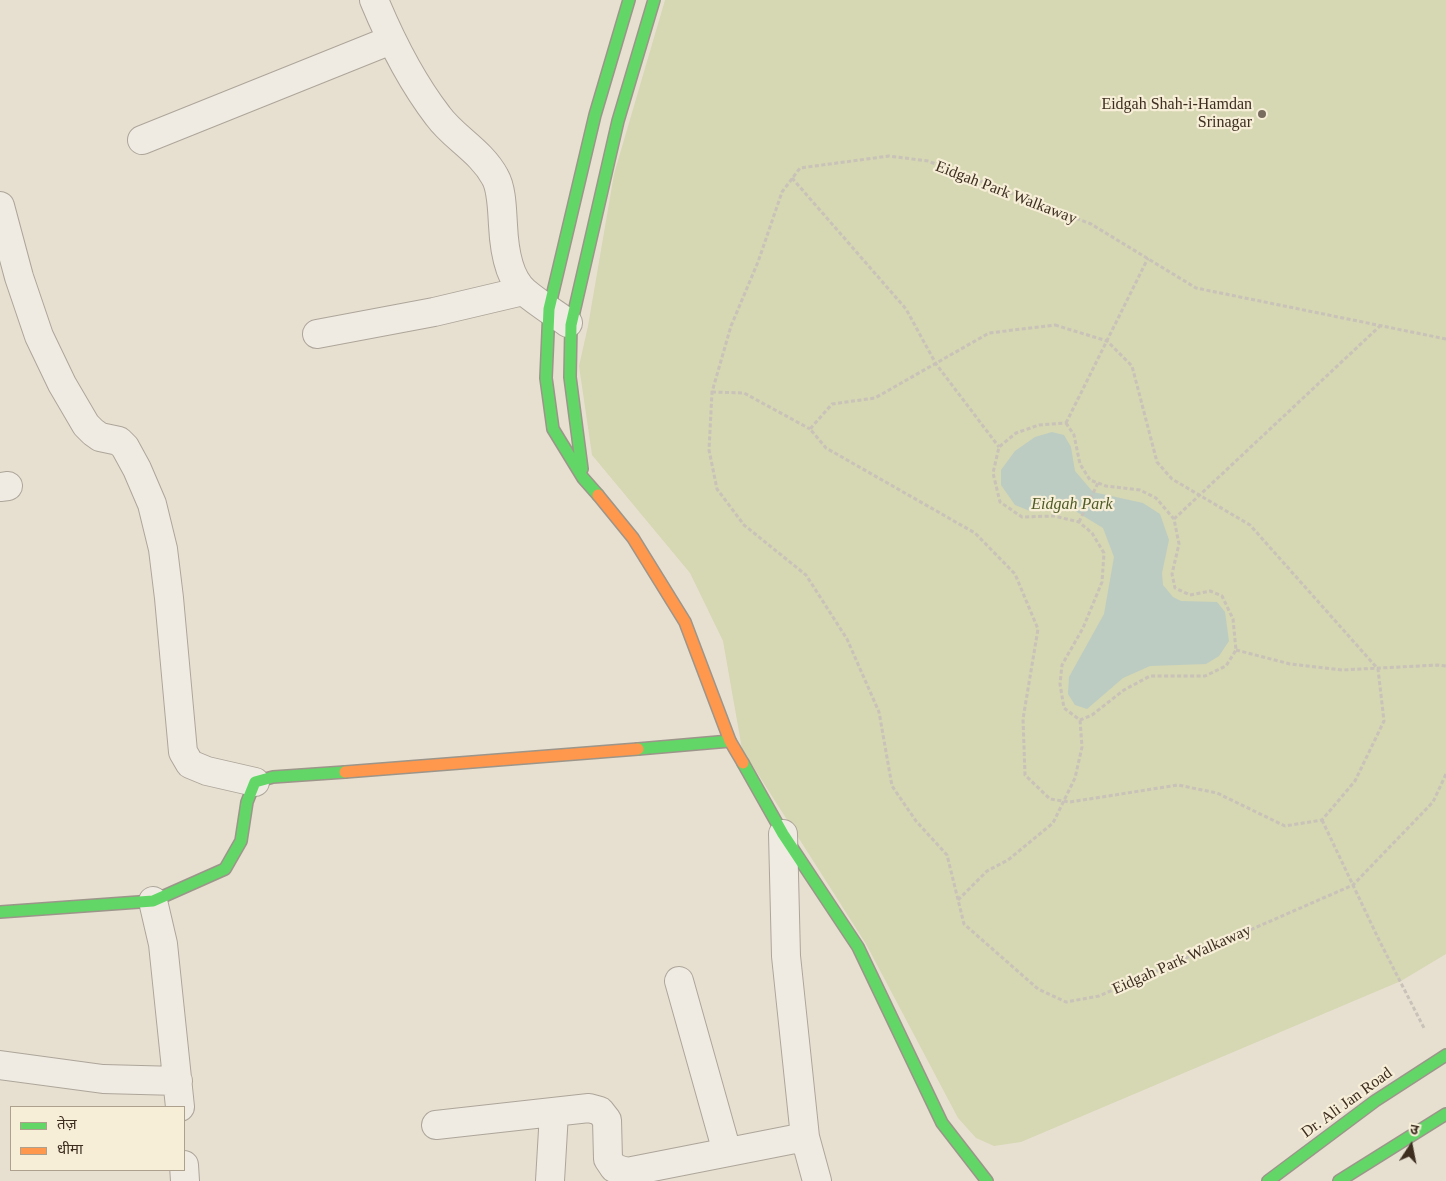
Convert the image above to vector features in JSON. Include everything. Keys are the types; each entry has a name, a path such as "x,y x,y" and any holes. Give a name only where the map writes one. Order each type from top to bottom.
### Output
{"street":[{"path":"374,0 391,40 410,74 439,118 478,154 496,177 502,206 503,240 511,271 523,291 571,325"},
{"path":"629,0 595,115 549,309 546,378 553,429 583,478 633,538 685,622 730,741 783,834 858,947 942,1122 987,1181"},
{"path":"583,478 570,377 571,325 618,121 654,0"},
{"path":"142,140 391,40"},
{"path":"0,206 19,278 39,336 62,384 86,425 100,437 119,441 125,447 152,504 163,549 170,598 183,752 190,764 207,771 255,782 273,776 500,761 730,741"},
{"path":"317,334 434,312 523,291"},
{"path":"0,912 153,901 225,869 241,841 248,802 255,782"},
{"path":"783,834 786,956 805,1137 817,1181"},
{"path":"0,1064 44,1072 103,1079 179,1094 163,944 153,901"},
{"path":"679,981 727,1152"},
{"name":"Dr. Ali Jan Road","path":"1268,1181 1375,1101 1446,1054"},
{"path":"436,1125 589,1108 600,1111 607,1120 608,1159 614,1168 627,1172 805,1137"},
{"path":"550,1181 554,1113"},
{"path":"1339,1181 1446,1114"}],"path":[{"name":"Eidgah Park Walkaway","path":"1446,339 1196,288 1091,224 928,162 889,156 800,168 782,192 758,262 731,326 712,392 709,450 718,489 744,525 806,575 847,639 879,712 892,786 916,821 947,855 964,924 1038,989 1066,1002 1099,996 1353,885 1433,802 1446,774"},
{"path":"792,178 906,310 936,364 999,447"},
{"path":"1066,423 1148,258"},
{"path":"712,392 744,393 810,429 826,448 974,533 1015,574 1038,629 1023,719 1025,775 1050,799 1070,802 1178,785 1217,793 1285,826 1322,820 1355,781 1384,721 1378,669 1250,525 1172,479 1157,462 1132,366 1107,340 1055,325 990,333 876,398 832,404 810,429"},
{"path":"1174,519 1381,325"},
{"path":"958,900 987,871 1008,860 1052,823 1075,778 1082,748 1080,720 1064,708 1060,684 1062,665 1083,628 1102,582 1104,553 1092,533 1079,522 1054,516 1022,517 1000,502 993,473 999,447 1016,433 1038,425 1066,423"},
{"path":"1066,423 1074,435 1080,464 1090,480 1106,486 1140,490 1156,498 1174,519 1179,544 1172,574 1174,588 1190,595 1210,591 1222,596 1234,619 1236,650 1226,666 1205,676 1150,676 1124,690 1092,715 1080,720"},
{"path":"1079,522 1098,483"},
{"path":"1236,650 1290,664 1342,670 1446,666"},
{"path":"1322,820 1380,942 1424,1028"}],"green space":[{"name":"Eidgah Park","path":"665,0 1446,0 1446,954 1401,981 1021,1142 994,1146 976,1138 958,1118 866,944 742,749 723,641 690,573 592,455 579,366 588,326 614,174"}],"shaded area":[{"path":"1052,432 1064,435 1071,447 1075,471 1093,492 1143,503 1160,514 1169,540 1162,573 1163,585 1173,597 1181,601 1217,602 1225,612 1229,641 1219,656 1206,664 1150,666 1123,678 1087,709 1075,705 1068,694 1069,677 1104,614 1114,557 1103,528 1072,509 1058,508 1030,511 1015,505 1001,485 1001,470 1015,451 1035,437"}],"traffic: fast":[{"path":"598,495 583,478 553,429 546,378 549,309 595,115 629,0"},
{"path":"582,469 570,377 571,325 618,121 654,0"},
{"path":"638,749 730,741"},
{"path":"743,763 783,834 858,947 942,1123 987,1181"},
{"path":"0,912 153,901 225,869 241,841 247,802 255,782 273,777 345,772"},
{"path":"1268,1181 1375,1101 1446,1055"},
{"path":"1339,1181 1446,1114"}],"traffic: slow":[{"path":"598,495 633,538 685,622 730,741 743,763"},
{"path":"345,772 638,749"}],"place":[{"name":"Eidgah Shah-i-Hamdan Srinagar","path":"1262,114"}]}
